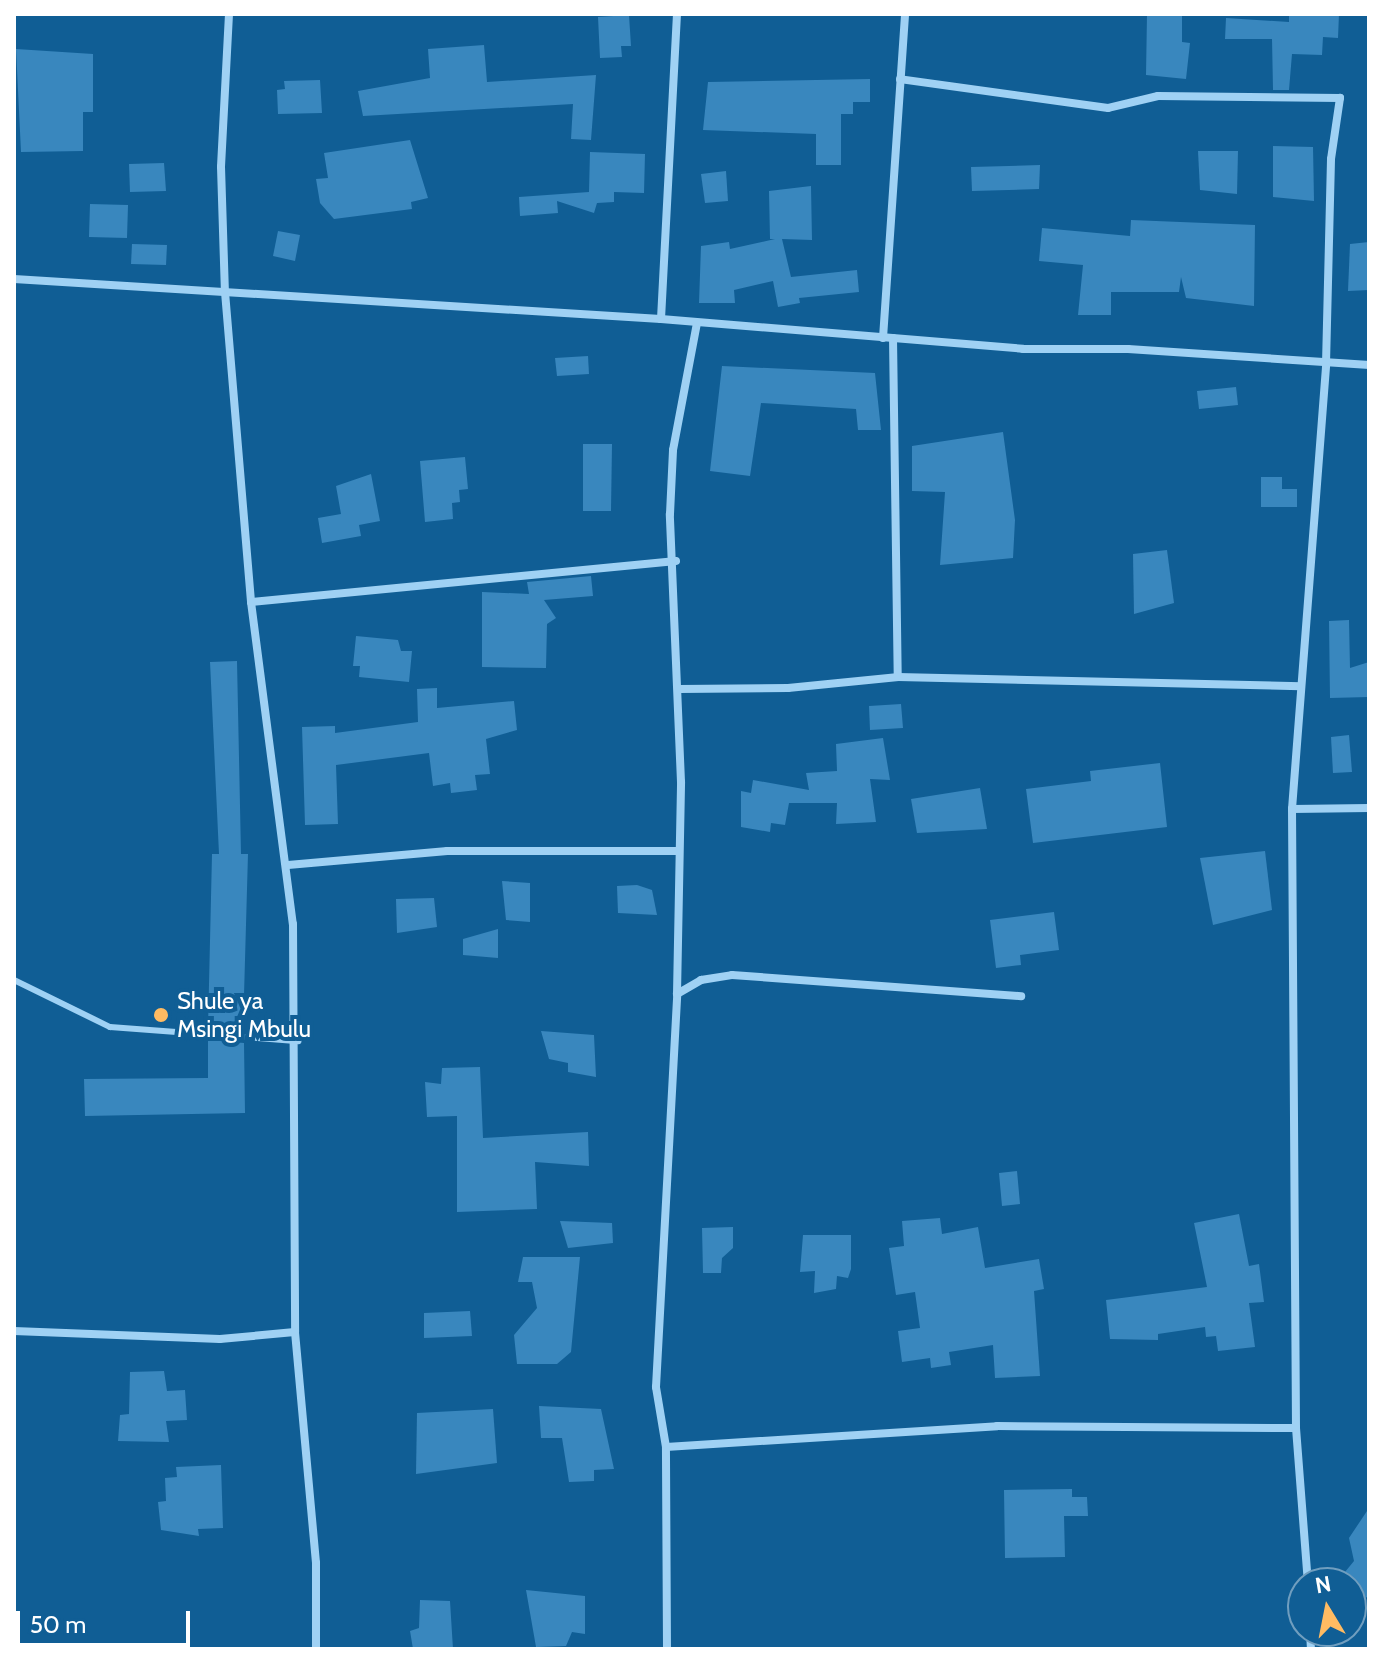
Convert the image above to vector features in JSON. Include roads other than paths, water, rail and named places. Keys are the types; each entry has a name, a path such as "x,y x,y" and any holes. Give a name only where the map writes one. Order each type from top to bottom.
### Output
{"street":[{"path":"229,14 221,167 225,292 251,602 288,865 298,1041 295,1332 316,1563 316,1649"},
{"path":"661,319 677,14"},
{"path":"898,677 888,338 905,14"},
{"path":"900,79 1108,108 1158,96 1340,98 1331,159 1326,364 1292,809 1296,1428 1307,1567"},
{"path":"14,279 661,319 888,338 1369,365"},
{"path":"667,1649 666,1447 656,1387 677,994 679,689 673,450 697,323"},
{"path":"251,602 676,561"},
{"path":"679,689 788,688 898,677 1301,686"},
{"path":"1292,809 1369,808"},
{"path":"288,865 447,851 679,851"},
{"path":"677,994 701,980 732,975 1021,996"},
{"path":"14,1331 220,1339 295,1332"},
{"path":"666,1447 997,1426 1296,1428"}],"lane":[{"path":"14,980 110,1027 298,1041"}],"place":[{"name":"Shule ya Msingi Mbulu","path":"161,1015"}]}
